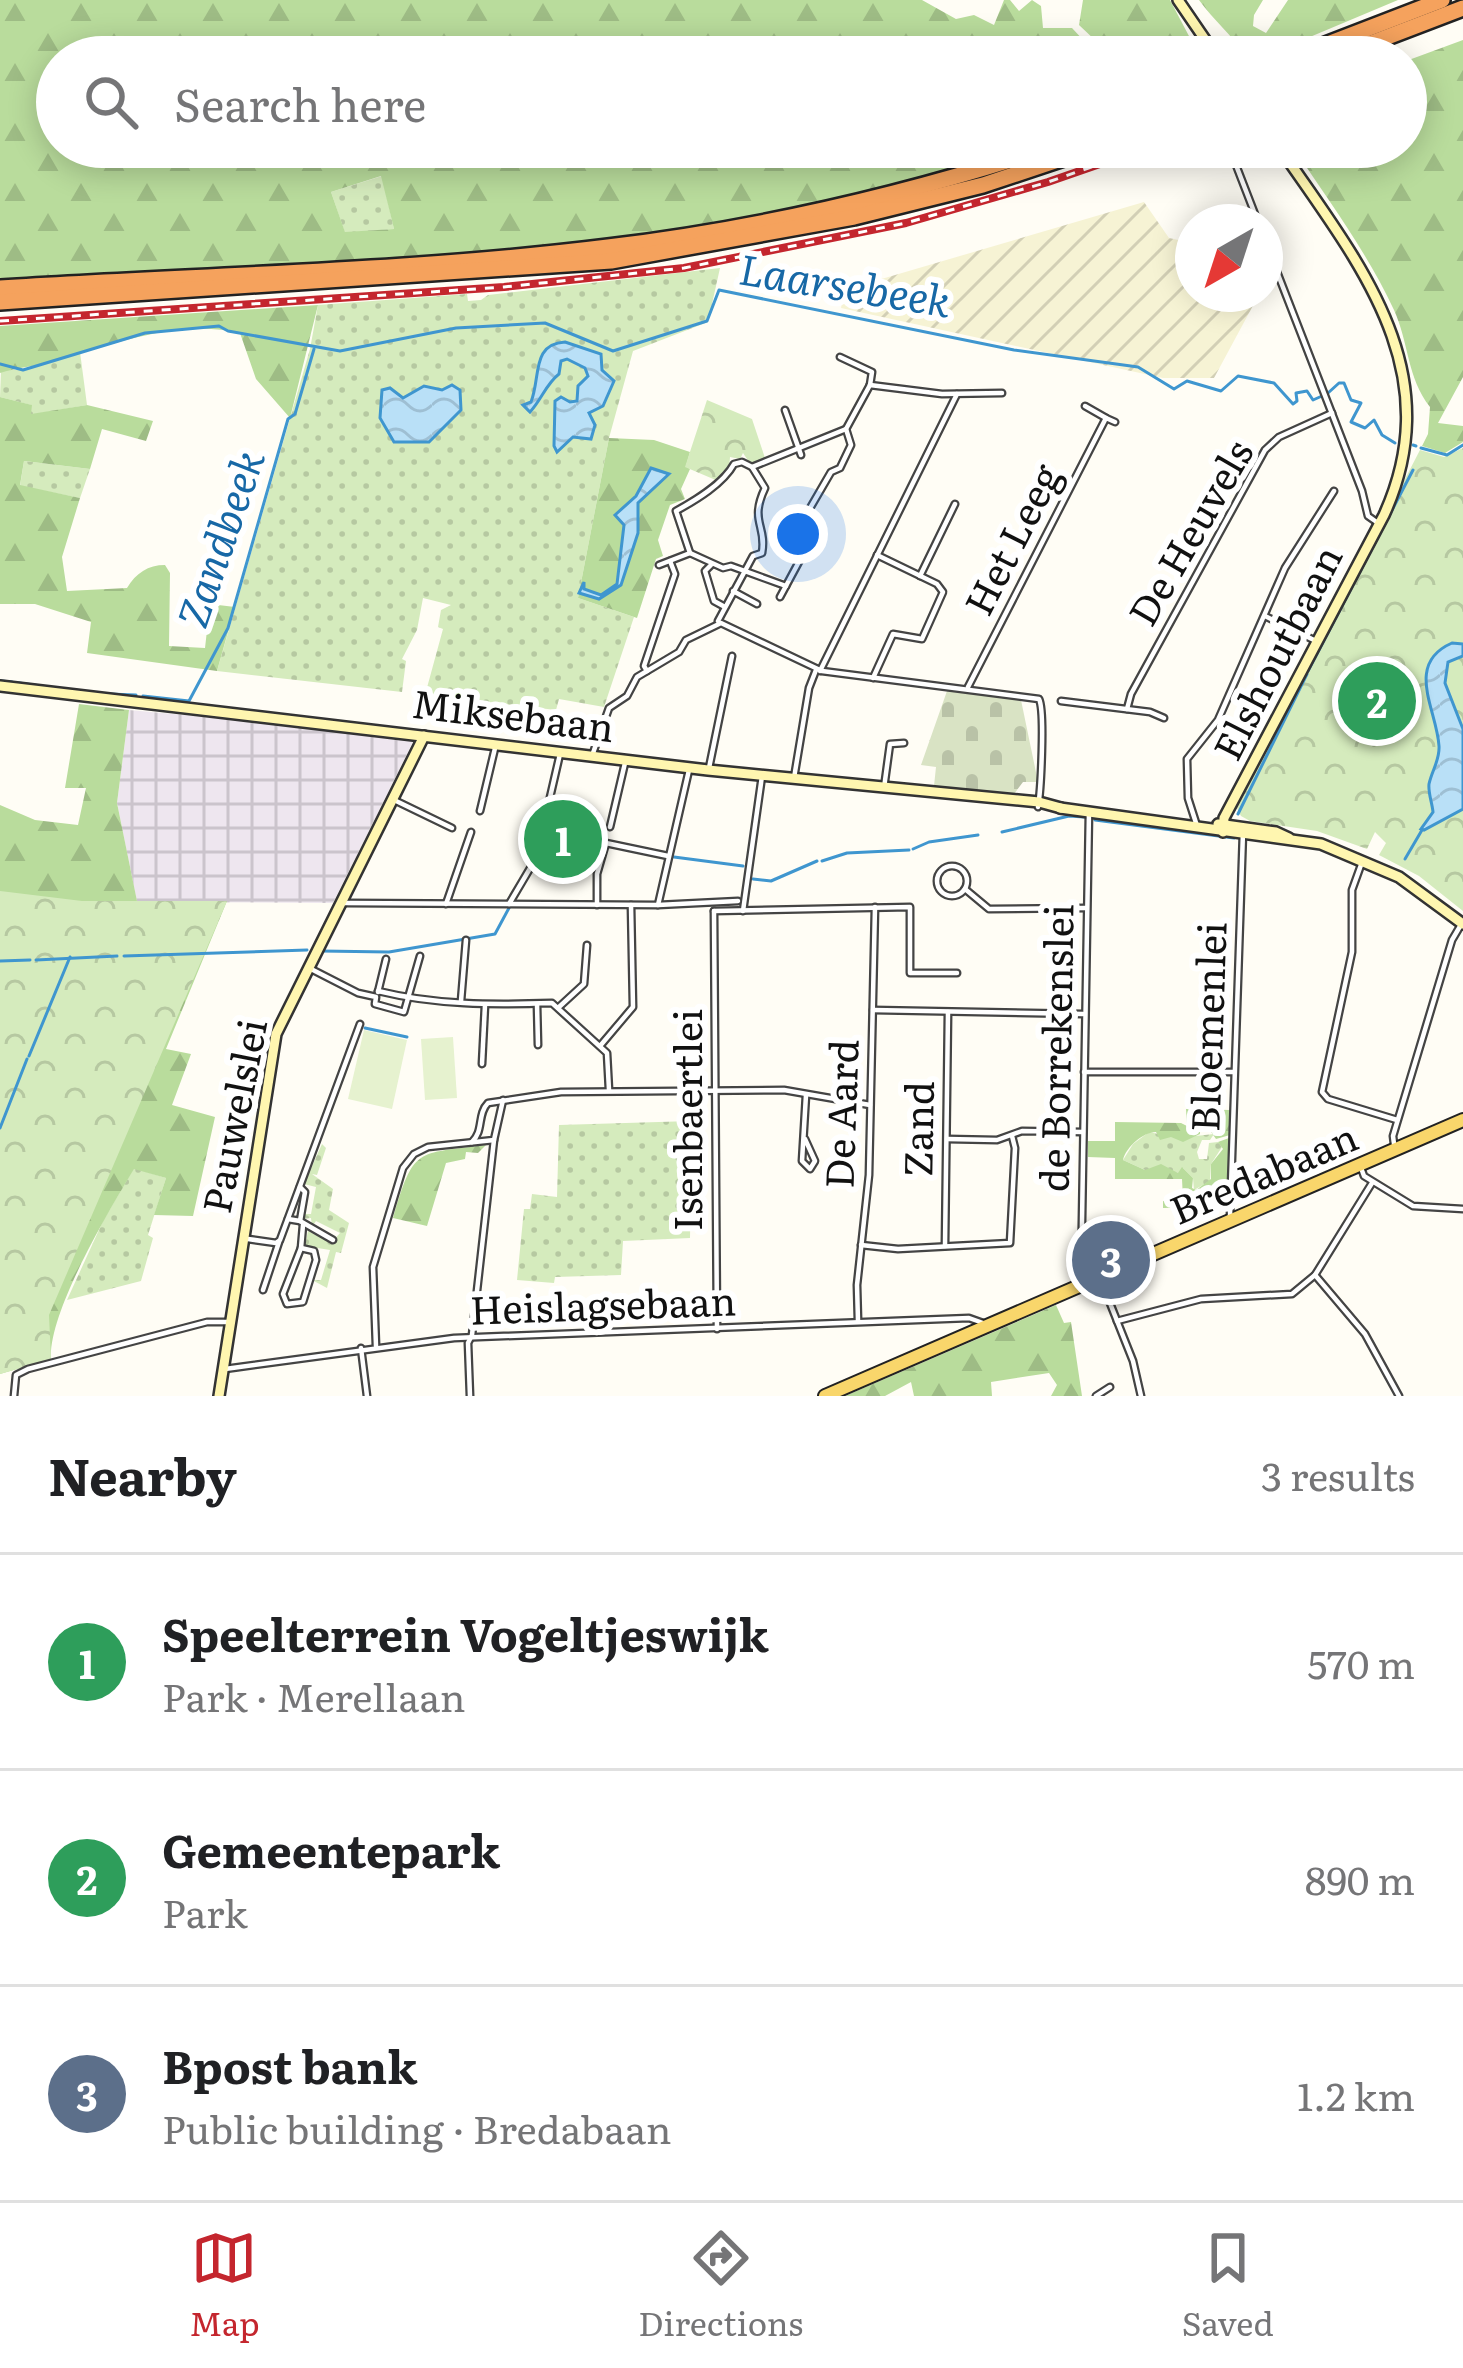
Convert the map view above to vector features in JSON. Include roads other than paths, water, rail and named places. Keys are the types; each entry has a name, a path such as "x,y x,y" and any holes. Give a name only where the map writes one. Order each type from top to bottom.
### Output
{"highway":[{"path":"1349,36 1442,0"},
{"path":"1390,36 1463,8"},
{"path":"0,288 374,267 608,247 851,202 986,168"},
{"path":"0,302 611,261 854,217 1034,168"}],"main road":[{"name":"Bredabaan","path":"825,1396 1463,1120"}],"street":[{"path":"1178,0 1202,36"},
{"path":"1237,168 1251,204"},
{"name":"Elshoutbaan","path":"1223,828 1389,503 1403,460 1407,410 1402,366 1380,303 1293,168"},
{"name":"Elshoutbaan","path":"1283,287 1368,516 1378,523"},
{"path":"752,466 846,429 872,372 840,357"},
{"path":"870,385 957,394 1002,393"},
{"path":"794,778 809,688 957,394"},
{"path":"1084,406 1115,422"},
{"path":"785,410 801,454"},
{"name":"De Heuvels","path":"1127,709 1265,450 1279,436 1332,412"},
{"name":"Het Leeg","path":"968,687 1106,418"},
{"path":"781,597 801,558 808,532 802,521 831,472 840,469 851,445 846,429"},
{"path":"593,756 609,708 627,696 645,669 679,652 686,640 717,623 753,556 762,553 765,547 755,509 765,488 752,466 734,464 725,481 703,490 696,502 676,511 690,554"},
{"path":"1198,826 1188,798 1186,759 1218,720 1293,554 1334,491"},
{"path":"920,576 955,504"},
{"path":"659,566 690,554 786,586"},
{"path":"873,678 893,634 922,639 941,599 940,586 877,555"},
{"path":"645,669 675,574 670,561"},
{"path":"712,564 705,571 714,601 725,607"},
{"path":"733,591 757,604"},
{"path":"1265,616 1318,642"},
{"path":"717,623 738,628 818,670 1042,700 1039,804"},
{"path":"652,643 663,662"},
{"path":"708,770 732,656"},
{"name":"Miksebaan","path":"0,686 1039,804 1284,837 1321,844 1406,881 1462,924"},
{"path":"1060,701 1150,712 1164,718"},
{"name":"Pauwelslei","path":"219,1396 276,1034 424,736"},
{"path":"884,788 890,744 904,743"},
{"path":"481,812 496,744"},
{"path":"545,819 560,752"},
{"path":"610,827 626,760"},
{"path":"658,905 689,767"},
{"path":"743,910 762,776"},
{"path":"392,799 452,828"},
{"name":"de Borrekenslei","path":"1081,1286 1089,811"},
{"name":"Bloemenlei","path":"1229,1221 1244,831"},
{"path":"446,904 471,832"},
{"path":"509,904 532,865 540,838"},
{"path":"597,905 597,874 606,843 669,856"},
{"path":"1363,860 1352,890 1353,944 1322,1092 1326,1098 1397,1120"},
{"path":"965,890 968,878 962,871 945,869 936,876 935,884 942,892 965,890 989,909 1086,908"},
{"path":"339,903 738,901"},
{"path":"708,904 714,911 910,908 910,973 957,973"},
{"path":"600,1046 633,1007 631,905"},
{"name":"De Aard","path":"858,1323 869,1175 875,907"},
{"name":"Isenbaertlei","path":"714,911 717,1328"},
{"path":"1396,1149 1392,1138 1397,1120 1452,940 1462,924"},
{"path":"461,1003 466,940"},
{"path":"559,1007 584,984 587,945"},
{"path":"386,959 375,1004 404,1012 420,956"},
{"path":"308,967 358,993 559,1007 600,1046 609,1062 609,1090"},
{"path":"537,1004 538,1045"},
{"path":"482,1064 485,1005"},
{"path":"873,1010 1085,1014"},
{"name":"Zand","path":"945,1246 947,1012"},
{"path":"263,1290 360,1024"},
{"path":"1084,1072 1234,1072"},
{"path":"472,1142 479,1134 483,1108 491,1101 561,1091 784,1090 870,1105"},
{"path":"805,1139 806,1094"},
{"path":"470,1396 470,1339 503,1099"},
{"path":"947,1139 989,1140 1022,1131 1083,1132"},
{"path":"861,1246 1012,1241 1012,1136"},
{"path":"376,1346 373,1267 403,1168 426,1148 494,1140"},
{"path":"1360,1165 1372,1183 1413,1206 1463,1209"},
{"path":"1117,1321 1201,1299 1292,1294 1316,1275 1372,1183"},
{"path":"300,1187 304,1192 302,1248 283,1294 287,1304 305,1298 316,1259 314,1251 302,1248"},
{"path":"289,1219 333,1240"},
{"path":"242,1238 279,1242"},
{"path":"1316,1275 1362,1329 1399,1396"},
{"path":"1100,1278 1138,1375 1141,1396"},
{"name":"Heislagsebaan","path":"220,1368 376,1346 470,1339 970,1318 980,1319 986,1328"},
{"path":"14,1396 16,1375 28,1369 207,1322 228,1322"},
{"path":"361,1348 367,1396"},
{"path":"1096,1396 1110,1388"}],"water":[{"path":"565,342 601,354 602,370 614,381 603,406 589,413 595,425 591,439 573,437 557,452 555,401 561,397 577,401 578,386 588,376 585,368 561,361 559,374 530,412 523,405 531,402 542,355 554,344"},
{"path":"452,385 460,390 461,410 429,442 394,442 380,418 382,390 390,388 403,398 424,386 442,390"},
{"path":"651,468 669,474 638,503 638,533 621,585 599,599 579,593 584,582 584,589 601,595 617,584 624,525 615,515 636,496"},
{"path":"1452,643 1463,644 1463,656 1448,662 1445,683 1463,729 1463,809 1424,830 1433,812 1429,784 1439,751 1426,675 1429,663"}],"waterway":[{"name":"Laarsebeek","path":"0,364 23,370 145,333 219,326 340,351 456,328 545,323 613,351 707,321 719,290 1014,350 1138,367 1174,389 1187,381 1221,391 1238,376 1274,383 1293,404 1296,393 1307,391 1313,400 1322,396"},
{"name":"Zandbeek","path":"143,696 189,701 228,628 288,419 295,414 314,349"},
{"name":"Laarsebeek","path":"1328,393 1344,383 1351,400 1361,403 1351,422 1365,428 1374,420 1382,435 1395,443"},
{"name":"Laarsebeek","path":"1421,448 1447,455 1463,445"},
{"path":"1308,671 1413,470"},
{"path":"1238,814 1307,674"},
{"name":"Zandbeek","path":"0,681 12,682"},
{"name":"Zandbeek","path":"19,683 63,689"},
{"name":"Zandbeek","path":"108,694 136,695"},
{"path":"1002,832 1069,816 1084,817"},
{"path":"1095,820 1234,838"},
{"path":"1405,859 1422,830"},
{"path":"913,849 978,835"},
{"path":"822,861 847,853 909,850"},
{"path":"674,857 743,866"},
{"path":"753,879 771,881 817,861"},
{"path":"321,951 389,952 495,934 509,908"},
{"path":"124,956 307,950"},
{"path":"36,960 117,956"},
{"path":"29,1056 70,957"},
{"path":"0,961 30,960"},
{"path":"365,1028 407,1037"},
{"path":"0,1128 27,1059"}],"railway":[{"path":"0,321 504,287 684,268 906,223 1088,168"}],"place":[{"name":"Gemeentepark","path":"1377,701"},
{"name":"Speelterrein Vogeltjeswijk","path":"563,839"},
{"name":"Bpost bank","path":"1111,1260"}]}
